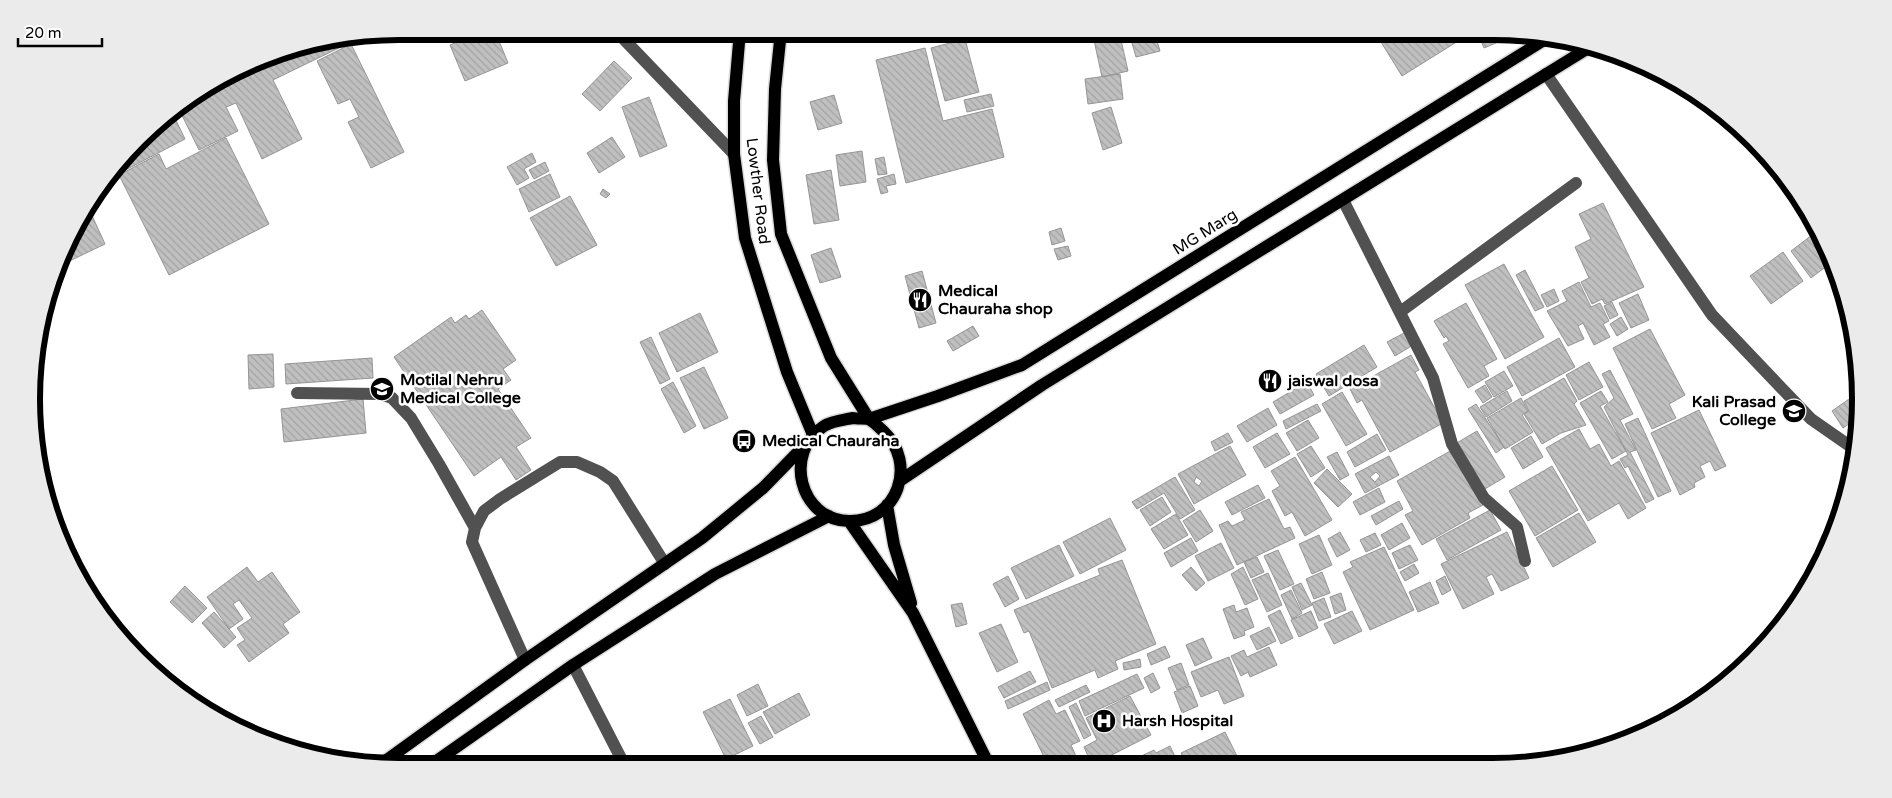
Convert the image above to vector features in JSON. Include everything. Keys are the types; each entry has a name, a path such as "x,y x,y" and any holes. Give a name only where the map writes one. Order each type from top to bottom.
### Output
{"main road":[{"name":"Lowther Road","path":"739,40 734,101 734,154 745,238 787,372 813,435"},
{"name":"Lowther Road","path":"780,40 774,89 773,160 781,234 830,358 868,419"},
{"name":"MG Marg","path":"868,419 1022,365 1539,43"},
{"path":"901,480 1042,385 1583,51"},
{"path":"390,758 525,660 702,538 763,488 805,446 813,435 824,426 838,420 868,419 891,438 898,451 901,465 901,480 896,494 876,514 863,519 849,521 829,516 813,503 802,486 801,458 805,446"},
{"path":"887,505 894,545 913,613"},
{"path":"441,758 573,665 715,574 829,516"},
{"path":"849,521 913,613 986,758"}],"street":[{"path":"625,40 734,154"},
{"path":"1546,74 1712,315 1811,419 1849,445"},
{"path":"1400,312 1576,183"},
{"path":"1343,200 1433,378 1452,444 1484,498 1516,527 1525,561"},
{"path":"297,393 381,394 392,398 411,418 475,528"},
{"path":"525,660 472,542 475,528 484,511 500,499 560,462 577,462 600,472 614,481 665,564"},
{"path":"573,665 620,758"}],"building":[{"path":"462,40 499,40 508,63 465,81 450,45"},
{"path":"965,40 979,92 945,101 931,48"},
{"path":"1094,40 1121,40 1128,71 1102,77"},
{"path":"1131,40 1157,40 1160,51 1136,57"},
{"path":"1384,40 1460,40 1402,76 1381,42"},
{"path":"1481,40 1502,40 1484,48"},
{"path":"347,44 273,80 302,139 262,159 236,103 226,107 238,131 199,150 181,113 219,88 261,70 262,67 306,52"},
{"path":"351,44 404,152 371,168 348,122 359,117 350,99 338,104 317,61"},
{"path":"925,48 943,121 992,109 1004,157 906,183 876,60"},
{"path":"614,61 632,78 600,111 582,94"},
{"path":"1120,74 1123,99 1088,104 1085,79"},
{"path":"991,94 994,106 967,112 964,100"},
{"path":"834,95 842,123 818,130 810,102"},
{"path":"649,97 667,146 640,157 622,107"},
{"path":"1111,107 1122,143 1103,150 1092,113"},
{"path":"175,118 185,139 120,173 145,145"},
{"path":"612,137 625,157 599,173 587,153"},
{"path":"226,138 269,224 169,275 119,175 159,154 166,169"},
{"path":"862,151 866,182 840,186 836,155"},
{"path":"532,153 536,162 524,169 529,178 517,185 507,167"},
{"path":"884,157 887,174 878,175 875,159"},
{"path":"545,162 549,171 534,179 529,170"},
{"path":"831,170 839,220 814,224 806,175"},
{"path":"550,174 560,197 529,212 519,189"},
{"path":"894,174 896,184 886,186 888,192 881,194 877,179"},
{"path":"603,189 610,194 606,198 600,194"},
{"path":"570,196 597,245 556,266 530,218"},
{"path":"1603,203 1644,287 1605,304 1602,299 1592,304 1581,282 1589,278 1575,247 1591,239 1579,214"},
{"path":"91,214 105,244 67,262"},
{"path":"1061,228 1065,241 1052,245 1049,232"},
{"path":"1812,235 1827,266 1811,278 1791,251"},
{"path":"1068,246 1071,256 1058,260 1054,249"},
{"path":"831,248 841,277 820,283 811,255"},
{"path":"1783,252 1803,281 1771,304 1750,276"},
{"path":"1504,264 1544,337 1505,359 1465,285"},
{"path":"1525,270 1544,307 1535,311 1516,275"},
{"name":"Medical Chauraha shop","path":"922,271 936,323 919,328 905,276"},
{"path":"1579,282 1591,307 1600,303 1609,321 1603,324 1610,337 1594,345 1583,323 1578,326 1584,339 1568,346 1547,311 1567,301 1562,291"},
{"path":"1554,289 1559,301 1547,307 1541,295"},
{"path":"1638,294 1649,320 1631,328 1619,303"},
{"path":"1612,302 1618,315 1610,319 1604,306"},
{"path":"1466,303 1497,359 1484,366 1489,376 1468,388 1443,344 1449,341 1446,336 1444,338 1434,321"},
{"path":"482,310 516,360 503,369 511,380 498,389 531,438 516,447 531,470 516,480 501,457 474,476 394,357 451,317 455,323 466,315 469,319"},
{"path":"700,313 718,352 677,372 659,333"},
{"path":"1621,317 1628,329 1617,336 1610,324"},
{"path":"973,326 979,336 953,351 947,341"},
{"path":"1650,329 1685,395 1669,404 1676,418 1652,429 1613,348"},
{"path":"1406,332 1413,345 1395,356 1387,342"},
{"path":"651,337 670,379 660,384 640,342"},
{"path":"1559,338 1575,367 1522,396 1507,367"},
{"path":"1364,345 1377,367 1329,396 1316,374"},
{"path":"273,354 274,387 249,389 248,355"},
{"path":"1411,355 1419,370 1415,372 1443,423 1390,452 1362,400 1357,403 1350,389"},
{"path":"372,358 373,378 286,384 285,364"},
{"path":"1589,362 1603,387 1579,400 1566,375"},
{"path":"704,367 728,418 704,429 680,378"},
{"path":"1610,370 1633,414 1620,420 1636,450 1630,452 1654,499 1646,503 1628,466 1625,468 1620,459 1628,455 1604,407 1614,398 1602,374"},
{"path":"1504,371 1513,386 1494,397 1485,382"},
{"path":"1564,378 1577,401 1574,404 1586,425 1561,433 1542,444 1524,414 1529,411 1524,401"},
{"path":"673,382 696,426 684,433 661,389"},
{"path":"1307,382 1314,395 1280,414 1273,402"},
{"path":"1485,385 1492,397 1483,403 1475,391"},
{"path":"1507,391 1512,401 1486,417 1480,407"},
{"path":"1601,391 1608,402 1600,406 1626,451 1612,459 1580,403"},
{"path":"1342,392 1367,434 1346,446 1322,404"},
{"path":"1852,397 1851,423 1843,428 1832,411"},
{"path":"1521,398 1528,411 1522,415 1533,432 1505,449 1487,418"},
{"path":"363,399 366,433 284,442 281,409"},
{"path":"1317,404 1321,411 1286,429 1283,421"},
{"path":"1476,404 1504,447 1496,453 1468,409"},
{"path":"1268,408 1277,425 1247,442 1237,426"},
{"path":"1699,410 1726,466 1715,471 1710,461 1700,466 1705,477 1694,483 1695,487 1680,495 1651,433"},
{"path":"1638,418 1671,491 1658,497 1625,424"},
{"path":"1308,420 1319,438 1297,451 1286,433"},
{"path":"1579,429 1590,449 1599,444 1611,466 1619,461 1646,508 1628,519 1619,503 1588,521 1546,448"},
{"path":"1477,431 1505,477 1483,490 1455,444"},
{"path":"1228,433 1233,442 1215,451 1211,442"},
{"path":"1277,433 1290,454 1265,468 1253,447"},
{"path":"1377,434 1386,450 1355,467 1347,452"},
{"path":"1531,436 1543,457 1523,469 1511,448"},
{"path":"1230,446 1246,475 1194,504 1178,474","holes":["1196,477 1202,481 1199,486 1194,482"]},
{"path":"1311,446 1325,468 1311,477 1297,454"},
{"path":"1452,450 1483,505 1468,513 1470,518 1422,545 1405,515 1413,511 1397,481"},
{"path":"1337,452 1349,475 1340,480 1327,457"},
{"path":"1389,456 1399,475 1365,493 1355,474","holes":["1376,472 1380,476 1375,482 1370,477"]},
{"path":"1295,457 1332,520 1305,536 1292,512 1285,516 1272,491 1280,486 1271,471"},
{"path":"1552,466 1578,510 1535,536 1509,491"},
{"path":"1327,469 1352,494 1338,507 1314,483"},
{"path":"1175,477 1195,510 1180,519 1164,493 1137,509 1132,502"},
{"path":"1258,485 1265,498 1232,515 1225,502"},
{"path":"1379,488 1385,502 1360,515 1353,502"},
{"path":"1162,497 1171,512 1150,526 1140,510"},
{"path":"1269,499 1284,529 1290,527 1295,538 1237,565 1219,525 1228,521 1232,526 1245,520 1241,512"},
{"path":"1399,501 1403,509 1376,525 1371,516"},
{"path":"1200,510 1213,531 1196,542 1183,521"},
{"path":"1490,510 1501,530 1447,560 1436,539"},
{"path":"1579,513 1596,542 1553,567 1536,538"},
{"path":"1176,514 1188,535 1164,549 1151,529"},
{"path":"1110,518 1126,550 1080,574 1063,542"},
{"path":"1402,523 1410,538 1389,550 1381,535"},
{"path":"1340,532 1350,550 1337,557 1328,539"},
{"path":"1507,532 1529,578 1501,591 1492,574 1486,577 1494,594 1463,609 1441,564"},
{"path":"1375,533 1381,545 1366,552 1360,540"},
{"path":"1319,535 1332,565 1312,574 1299,544"},
{"path":"1191,538 1198,551 1171,567 1164,553"},
{"path":"1221,543 1234,568 1208,581 1195,556"},
{"path":"1059,545 1074,576 1026,599 1011,568"},
{"path":"1410,545 1418,560 1399,569 1392,553"},
{"path":"1384,547 1414,610 1370,630 1343,572 1353,567 1350,562"},
{"path":"1278,550 1294,584 1280,590 1264,556"},
{"path":"1257,557 1264,572 1251,578 1244,562"},
{"path":"1122,560 1156,644 1115,661 1118,669 1098,678 1095,670 1052,688 1029,631 1024,633 1014,610 1100,575 1098,569"},
{"path":"1414,564 1419,573 1405,581 1400,572"},
{"path":"247,567 258,582 272,572 300,612 283,624 289,633 249,662 237,645 245,640 237,628 252,618 239,600 233,604 243,619 229,629 207,597"},
{"path":"1191,567 1205,583 1196,591 1182,575"},
{"path":"1243,567 1258,599 1245,605 1231,574"},
{"path":"1322,572 1330,593 1314,599 1306,579"},
{"path":"1268,573 1282,605 1267,612 1252,580"},
{"path":"1008,576 1019,599 1005,607 993,584"},
{"path":"1445,576 1451,590 1442,595 1436,581"},
{"path":"1430,582 1439,603 1418,612 1409,592"},
{"path":"1301,583 1312,605 1302,610 1292,587"},
{"path":"185,586 207,608 192,623 170,602"},
{"path":"1291,590 1302,613 1292,619 1281,595"},
{"path":"1341,593 1346,610 1335,614 1330,597"},
{"path":"1324,598 1331,617 1319,621 1312,603"},
{"path":"962,603 967,624 956,627 951,605"},
{"path":"1234,605 1236,612 1247,608 1254,627 1244,631 1245,635 1234,639 1223,609"},
{"path":"1280,610 1293,638 1281,644 1268,616"},
{"path":"1311,611 1318,628 1299,637 1291,620"},
{"path":"1352,611 1362,631 1334,644 1324,624"},
{"path":"214,612 236,637 224,648 202,623"},
{"path":"1001,624 1018,662 997,672 979,633"},
{"path":"1269,627 1276,641 1257,650 1250,636"},
{"path":"1203,638 1212,658 1195,666 1186,645"},
{"path":"1165,646 1170,657 1151,665 1147,654"},
{"path":"1269,647 1277,665 1250,677 1248,672 1241,676 1231,656 1244,650 1247,657"},
{"path":"1229,657 1244,696 1224,704 1218,690 1201,697 1191,672"},
{"path":"1140,659 1141,667 1124,670 1123,663"},
{"path":"1181,663 1189,685 1177,690 1168,668"},
{"path":"1030,671 1036,682 1004,698 998,687"},
{"path":"1153,673 1160,688 1151,693 1144,678"},
{"path":"1137,674 1144,688 1085,716 1079,701"},
{"path":"1047,682 1050,690 1008,709 1005,701"},
{"path":"758,684 768,706 747,716 737,695"},
{"path":"1086,685 1090,692 1059,707 1055,700"},
{"path":"1190,686 1198,706 1182,713 1174,692"},
{"path":"799,693 810,715 775,734 763,712"},
{"path":"1130,696 1151,735 1106,758 1089,758 1084,747 1097,740 1086,718"},
{"path":"730,699 753,746 726,758 703,712"},
{"path":"1049,700 1056,714 1065,710 1080,741 1071,745 1077,758 1045,758 1023,714"},
{"path":"1076,703 1091,735 1084,739 1069,707"},
{"path":"761,716 773,737 760,744 748,723"},
{"path":"1225,732 1238,758 1184,758 1181,753"},
{"path":"1170,746 1176,758 1137,758 1154,750 1156,753"}],"place":[{"name":"Medical Chauraha shop","path":"920,300"},
{"name":"jaiswal dosa","path":"1270,381"},
{"name":"Motilal Nehru Medical College","path":"382,389"},
{"name":"Kali Prasad College","path":"1794,411"},
{"name":"Medical Chauraha","path":"744,441"},
{"name":"Harsh Hospital","path":"1104,721"}]}
